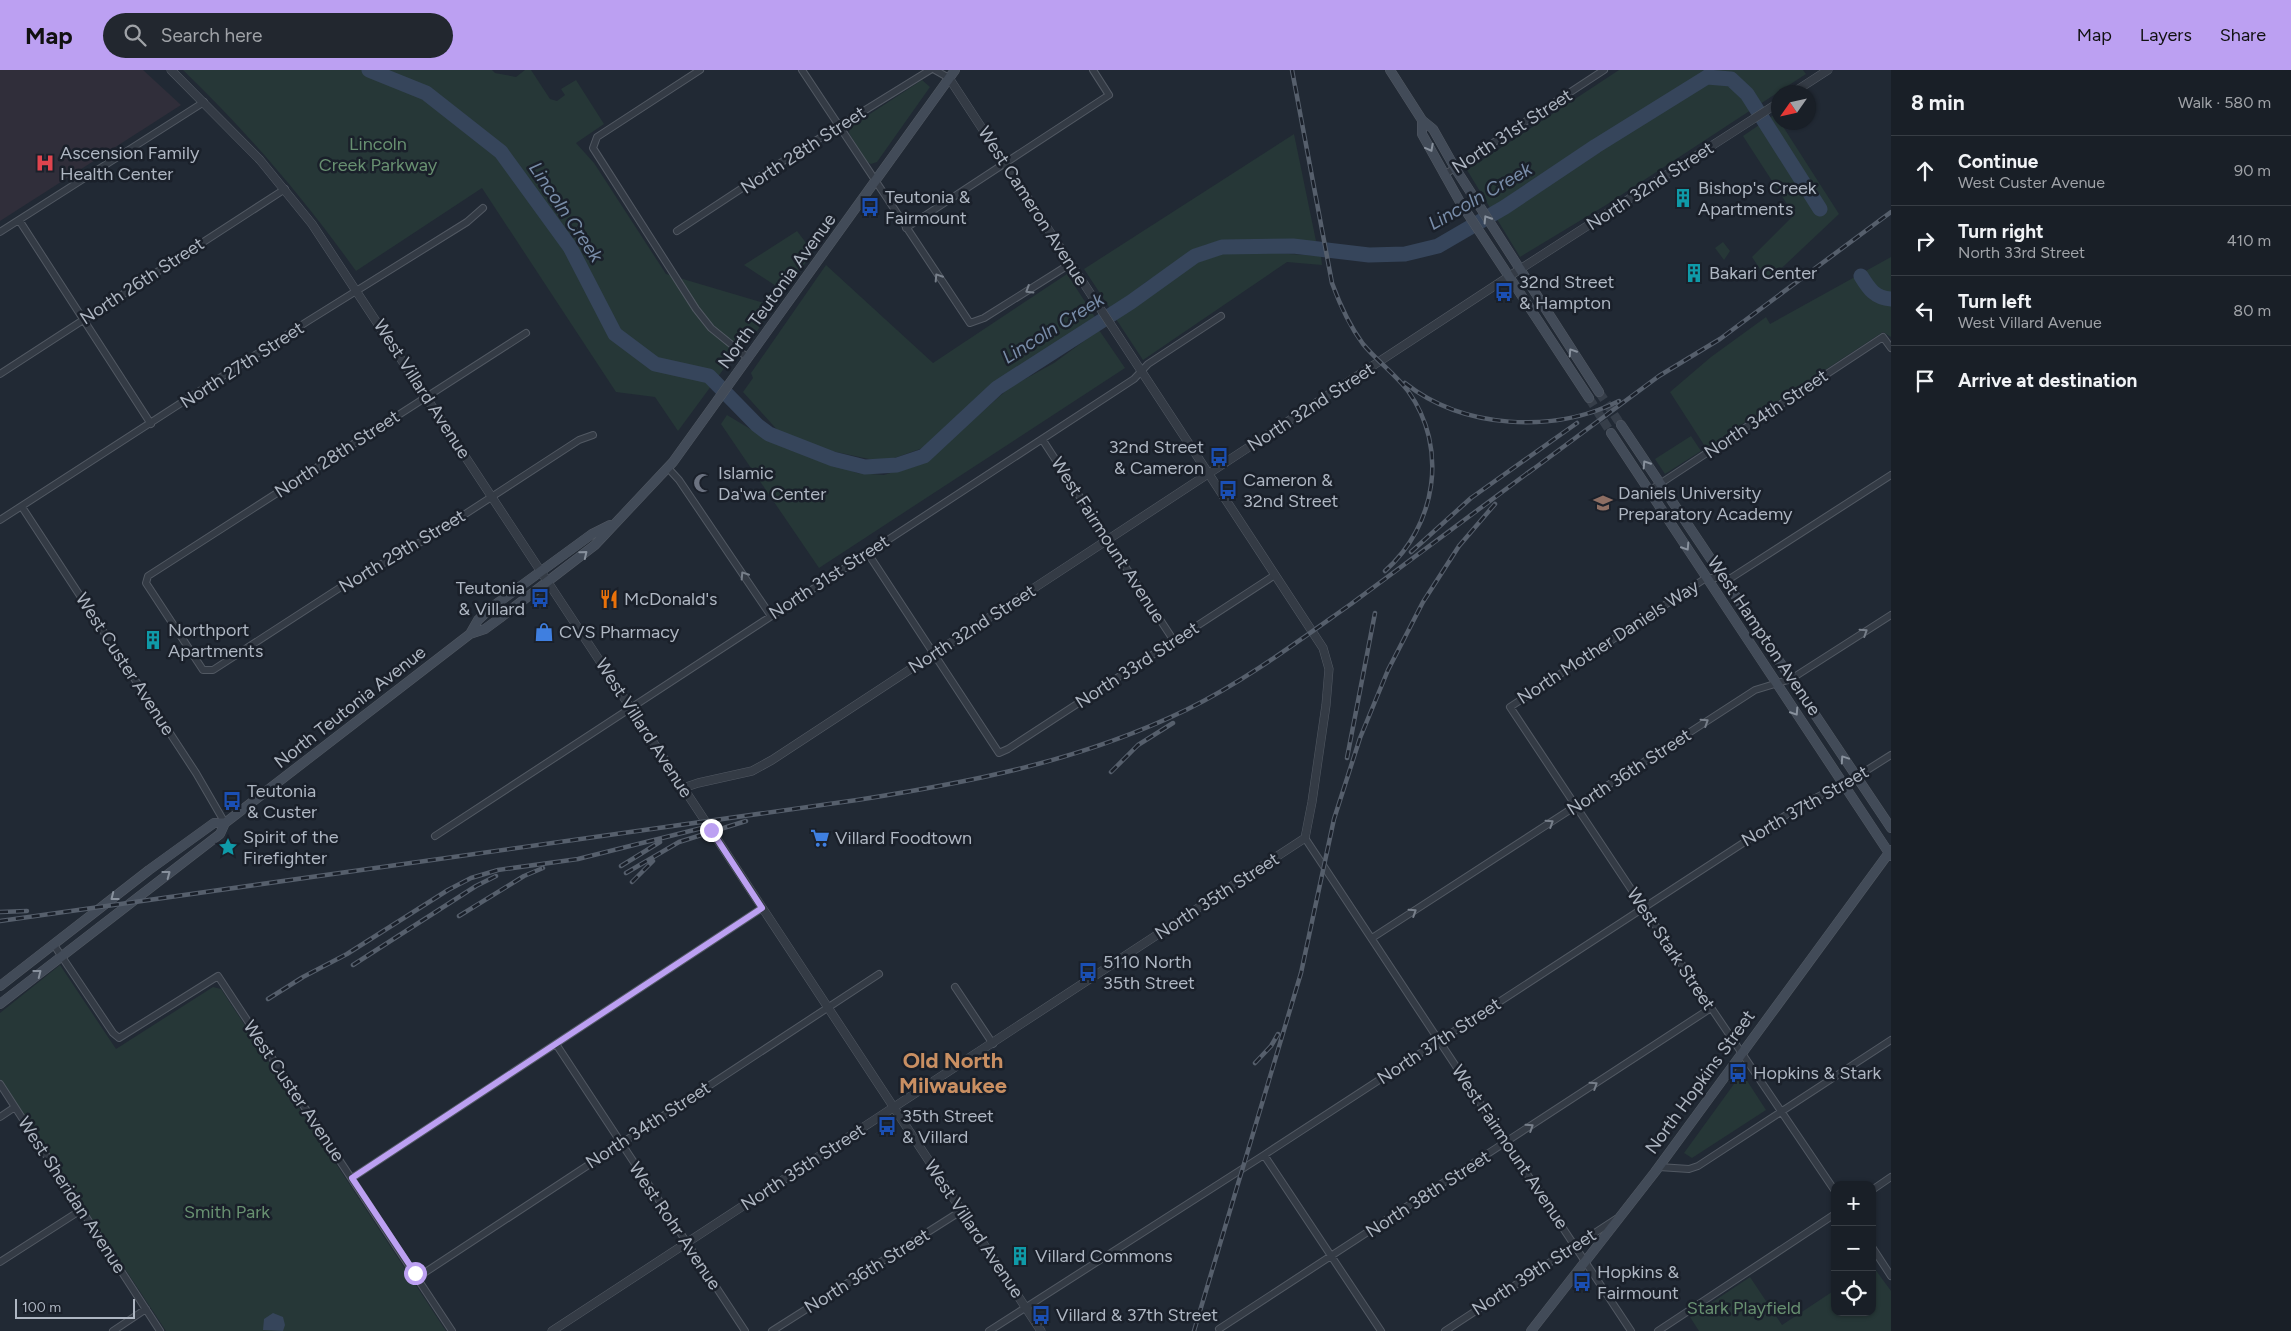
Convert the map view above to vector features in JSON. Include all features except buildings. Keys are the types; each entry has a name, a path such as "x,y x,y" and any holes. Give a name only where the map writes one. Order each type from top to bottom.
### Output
{"main road":[{"name":"North Teutonia Avenue","path":"0,1004 220,834 225,823 470,634 485,629 595,545 668,468 702,424 955,70"},
{"path":"1390,70 1422,120 1433,129 1455,168 1519,270 1599,392"},
{"path":"1422,120 1422,134 1460,202 1588,398"},
{"name":"West Hampton Avenue","path":"1621,426 1891,828"},
{"name":"West Hampton Avenue","path":"1611,433 1890,853"},
{"name":"North Teutonia Avenue","path":"470,634 478,620 485,613 592,534 615,522"},
{"name":"North Teutonia Avenue","path":"0,986 149,870 214,823 225,823"},
{"name":"North Hopkins Street","path":"1531,1331 1659,1167 1741,1053 1890,853"}],"street":[{"name":"West Villard Avenue","path":"171,70 204,102 285,189 357,292 1041,1331"},
{"path":"700,70 601,134 593,143 594,151 696,309 711,328 746,361"},
{"path":"802,70 970,323 984,318 1070,264"},
{"name":"North 28th Street","path":"677,231 838,126 930,70"},
{"path":"935,70 949,78"},
{"path":"906,228 1004,162 1110,95 1093,70"},
{"name":"North 31st Street","path":"1444,175 1604,70"},
{"path":"1805,85 1828,70"},
{"name":"West Cameron Avenue","path":"949,78 1323,648 1329,669 1312,802 1305,838"},
{"path":"0,232 204,102"},
{"name":"North 32nd Street","path":"683,788 752,771 772,760 1508,277 1771,107"},
{"name":"North 26th Street","path":"0,374 285,189"},
{"name":"North 27th Street","path":"0,520 467,222 483,208"},
{"path":"19,220 151,424"},
{"name":"North 31st Street","path":"435,836 1042,439 1141,372 1148,364 1221,316"},
{"name":"North 28th Street","path":"213,670 203,670 146,583 148,576 526,333"},
{"name":"North 34th Street","path":"1649,491 1883,337 1891,348"},
{"name":"North 29th Street","path":"213,670 342,587 415,546 493,497 578,440 593,435"},
{"name":"West Fairmount Avenue","path":"1042,439 1174,641"},
{"path":"668,468 679,480 771,616"},
{"path":"1706,578 1731,578 1891,475"},
{"name":"West Custer Avenue","path":"22,507 196,773 225,823"},
{"path":"867,552 932,654"},
{"name":"North 33rd Street","path":"932,654 999,753 1275,576"},
{"name":"North Mother Daniels Way","path":"1510,707 1706,578"},
{"name":"North 36th Street","path":"1372,938 1755,690 1776,682 1791,679 1891,615"},
{"name":"West Stark Street","path":"1510,707 1642,908 1831,1185"},
{"name":"North 37th Street","path":"989,1331 1264,1155 1800,806 1856,777 1891,755"},
{"name":"West Fairmount Avenue","path":"1305,838 1632,1331"},
{"name":"North 35th Street","path":"552,1331 686,1242 894,1109 1305,838"},
{"path":"352,1178 762,908"},
{"path":"54,945 61,955"},
{"name":"West Custer Avenue","path":"61,955 113,1033 119,1038 218,976 452,1331"},
{"name":"North 34th Street","path":"418,1277 879,974"},
{"path":"955,987 993,1044"},
{"name":"North 38th Street","path":"1219,1329 1331,1258 1711,1008"},
{"path":"1659,1167 1689,1169 1698,1166 1891,1040"},
{"name":"West Rohr Avenue","path":"556,1044 745,1331"},
{"name":"West Sheridan Avenue","path":"0,1084 160,1331"},
{"path":"0,1117 16,1107"},
{"path":"1264,1155 1380,1331"},
{"path":"1876,1187 1891,1177"},
{"path":"0,1262 81,1210"},
{"name":"North 36th Street","path":"772,1331 961,1211"},
{"name":"North 39th Street","path":"1445,1331 1623,1214"},
{"path":"1658,1331 1831,1217"},
{"path":"1876,1254 1891,1276"},
{"path":"113,1331 146,1309"}],"shaded area":[{"name":"Ascension Family Health Center","path":"0,70 143,70 181,105 0,221"}],"green space":[{"name":"Lincoln Creek Parkway","path":"183,70 492,70 495,73 516,77 525,70 531,70 550,99 557,101 565,95 561,89 576,80 604,124 576,143 594,163 666,274 774,306 749,343 742,344 678,431 655,397 616,392 482,188 356,271 274,166"},
{"path":"1619,70 1803,70 1806,74 1789,85 1771,85 1771,97 1606,205 1520,257 1467,170"},
{"path":"922,80 930,87 877,162 871,164 867,162 849,133 850,127"},
{"path":"1771,117 1771,130 1785,130 1839,214 1768,281 1752,257 1794,215 1743,136"},
{"path":"1294,134 1316,241 1228,241 1205,245 1146,282 1111,310 1084,269"},
{"path":"797,231 813,252 785,292 744,265"},
{"path":"1723,242 1730,251 1724,260 1715,248"},
{"path":"1230,250 1321,256 1322,265 1287,262 1143,360 1116,319 1196,262"},
{"path":"1891,257 1891,337 1883,332 1706,448 1670,392 1711,357 1766,317 1770,324"},
{"path":"826,265 933,363 1067,274 1095,317 990,387 923,448 883,462 822,449 780,433 743,392 753,378 751,373"},
{"path":"1099,330 1125,368 819,568 721,424 727,415 770,441 857,473 884,475 926,461 1009,388 1054,363"},
{"path":"1691,436 1701,451 1665,474 1655,459"},
{"name":"Smith Park","path":"60,965 116,1049 213,987 221,989 446,1331 166,1331 0,1079 0,1013"},
{"path":"1742,1073 1766,1110 1692,1158 1684,1153"},
{"name":"Stark Playfield","path":"1876,1270 1891,1291 1891,1331 1699,1331 1690,1317 1750,1277 1782,1325 1831,1293 1831,1316 1876,1316"}],"water":[{"path":"273,1313 283,1317 285,1325 283,1331 263,1330 264,1319"}],"waterway":[{"name":"Lincoln Creek","path":"369,70 426,93 501,152 570,247 615,334 655,364 709,376 757,425 769,434 833,459 865,467 897,465 924,456 997,388 1131,302 1195,256 1222,247 1293,246 1369,255 1405,254 1438,246 1505,207 1596,146 1707,77 1731,79 1747,94 1820,209"},
{"name":"Lincoln Creek","path":"1861,276 1873,292 1881,297 1891,299"}],"tunnel":[{"path":"1599,392 1621,425"},
{"path":"1589,398 1611,433"}],"railway":[{"path":"1292,70 1332,283 1353,330 1363,344 1408,391 1421,413 1429,437 1432,461 1431,486 1426,509 1416,532 1402,553 1385,571"},
{"path":"1528,473 1659,376 1720,339 1891,212"},
{"path":"1405,383 1428,398 1454,410 1481,418 1509,422 1538,422 1566,419 1594,412 1619,401"},
{"path":"1411,552 1471,498 1577,423"},
{"path":"0,921 857,800 942,786 1066,756 1146,728 1186,710 1229,687 1351,604 1533,469"},
{"path":"1194,1331 1301,973 1334,819 1360,738 1388,670 1423,602 1459,546 1495,504"},
{"path":"1347,758 1375,613"},
{"path":"1111,772 1138,745 1173,723"},
{"path":"626,873 679,842 746,821"},
{"path":"268,999 303,977 347,954 448,890 471,878 498,870 578,859 706,827"},
{"path":"621,866 660,842"},
{"path":"632,882 653,861"},
{"path":"459,916 524,876 543,868"},
{"path":"353,965 476,886 496,876"},
{"path":"0,912 27,911"},
{"path":"1255,1063 1271,1046 1278,1034"}],"place":[{"name":"Ascension Family Health Center","path":"45,163"},
{"name":"Bishop's Creek Apartments","path":"1683,198"},
{"name":"Teutonia & Fairmount","path":"870,207"},
{"name":"Bakari Center","path":"1694,273"},
{"name":"32nd Street & Hampton","path":"1504,292"},
{"name":"32nd Street & Cameron","path":"1219,457"},
{"name":"Islamic Da'wa Center","path":"703,483"},
{"name":"Cameron & 32nd Street","path":"1228,490"},
{"name":"Daniels University Preparatory Academy","path":"1603,503"},
{"name":"Teutonia & Villard","path":"540,598"},
{"name":"McDonald's","path":"609,599"},
{"name":"CVS Pharmacy","path":"544,632"},
{"name":"Northport Apartments","path":"153,640"},
{"name":"Teutonia & Custer","path":"232,801"},
{"name":"Villard Foodtown","path":"820,838"},
{"name":"Spirit of the Firefighter","path":"228,847"},
{"name":"5110 North 35th Street","path":"1088,972"},
{"name":"Hopkins & Stark","path":"1738,1073"},
{"name":"35th Street & Villard","path":"887,1126"},
{"name":"Villard Commons","path":"1020,1256"},
{"name":"Hopkins & Fairmount","path":"1582,1282"},
{"name":"Villard & 37th Street","path":"1041,1315"}],"district":[{"name":"Old North Milwaukee","path":"953,1072"}],"route":[{"path":"415,1273 352,1178 762,908 711,830"}]}
